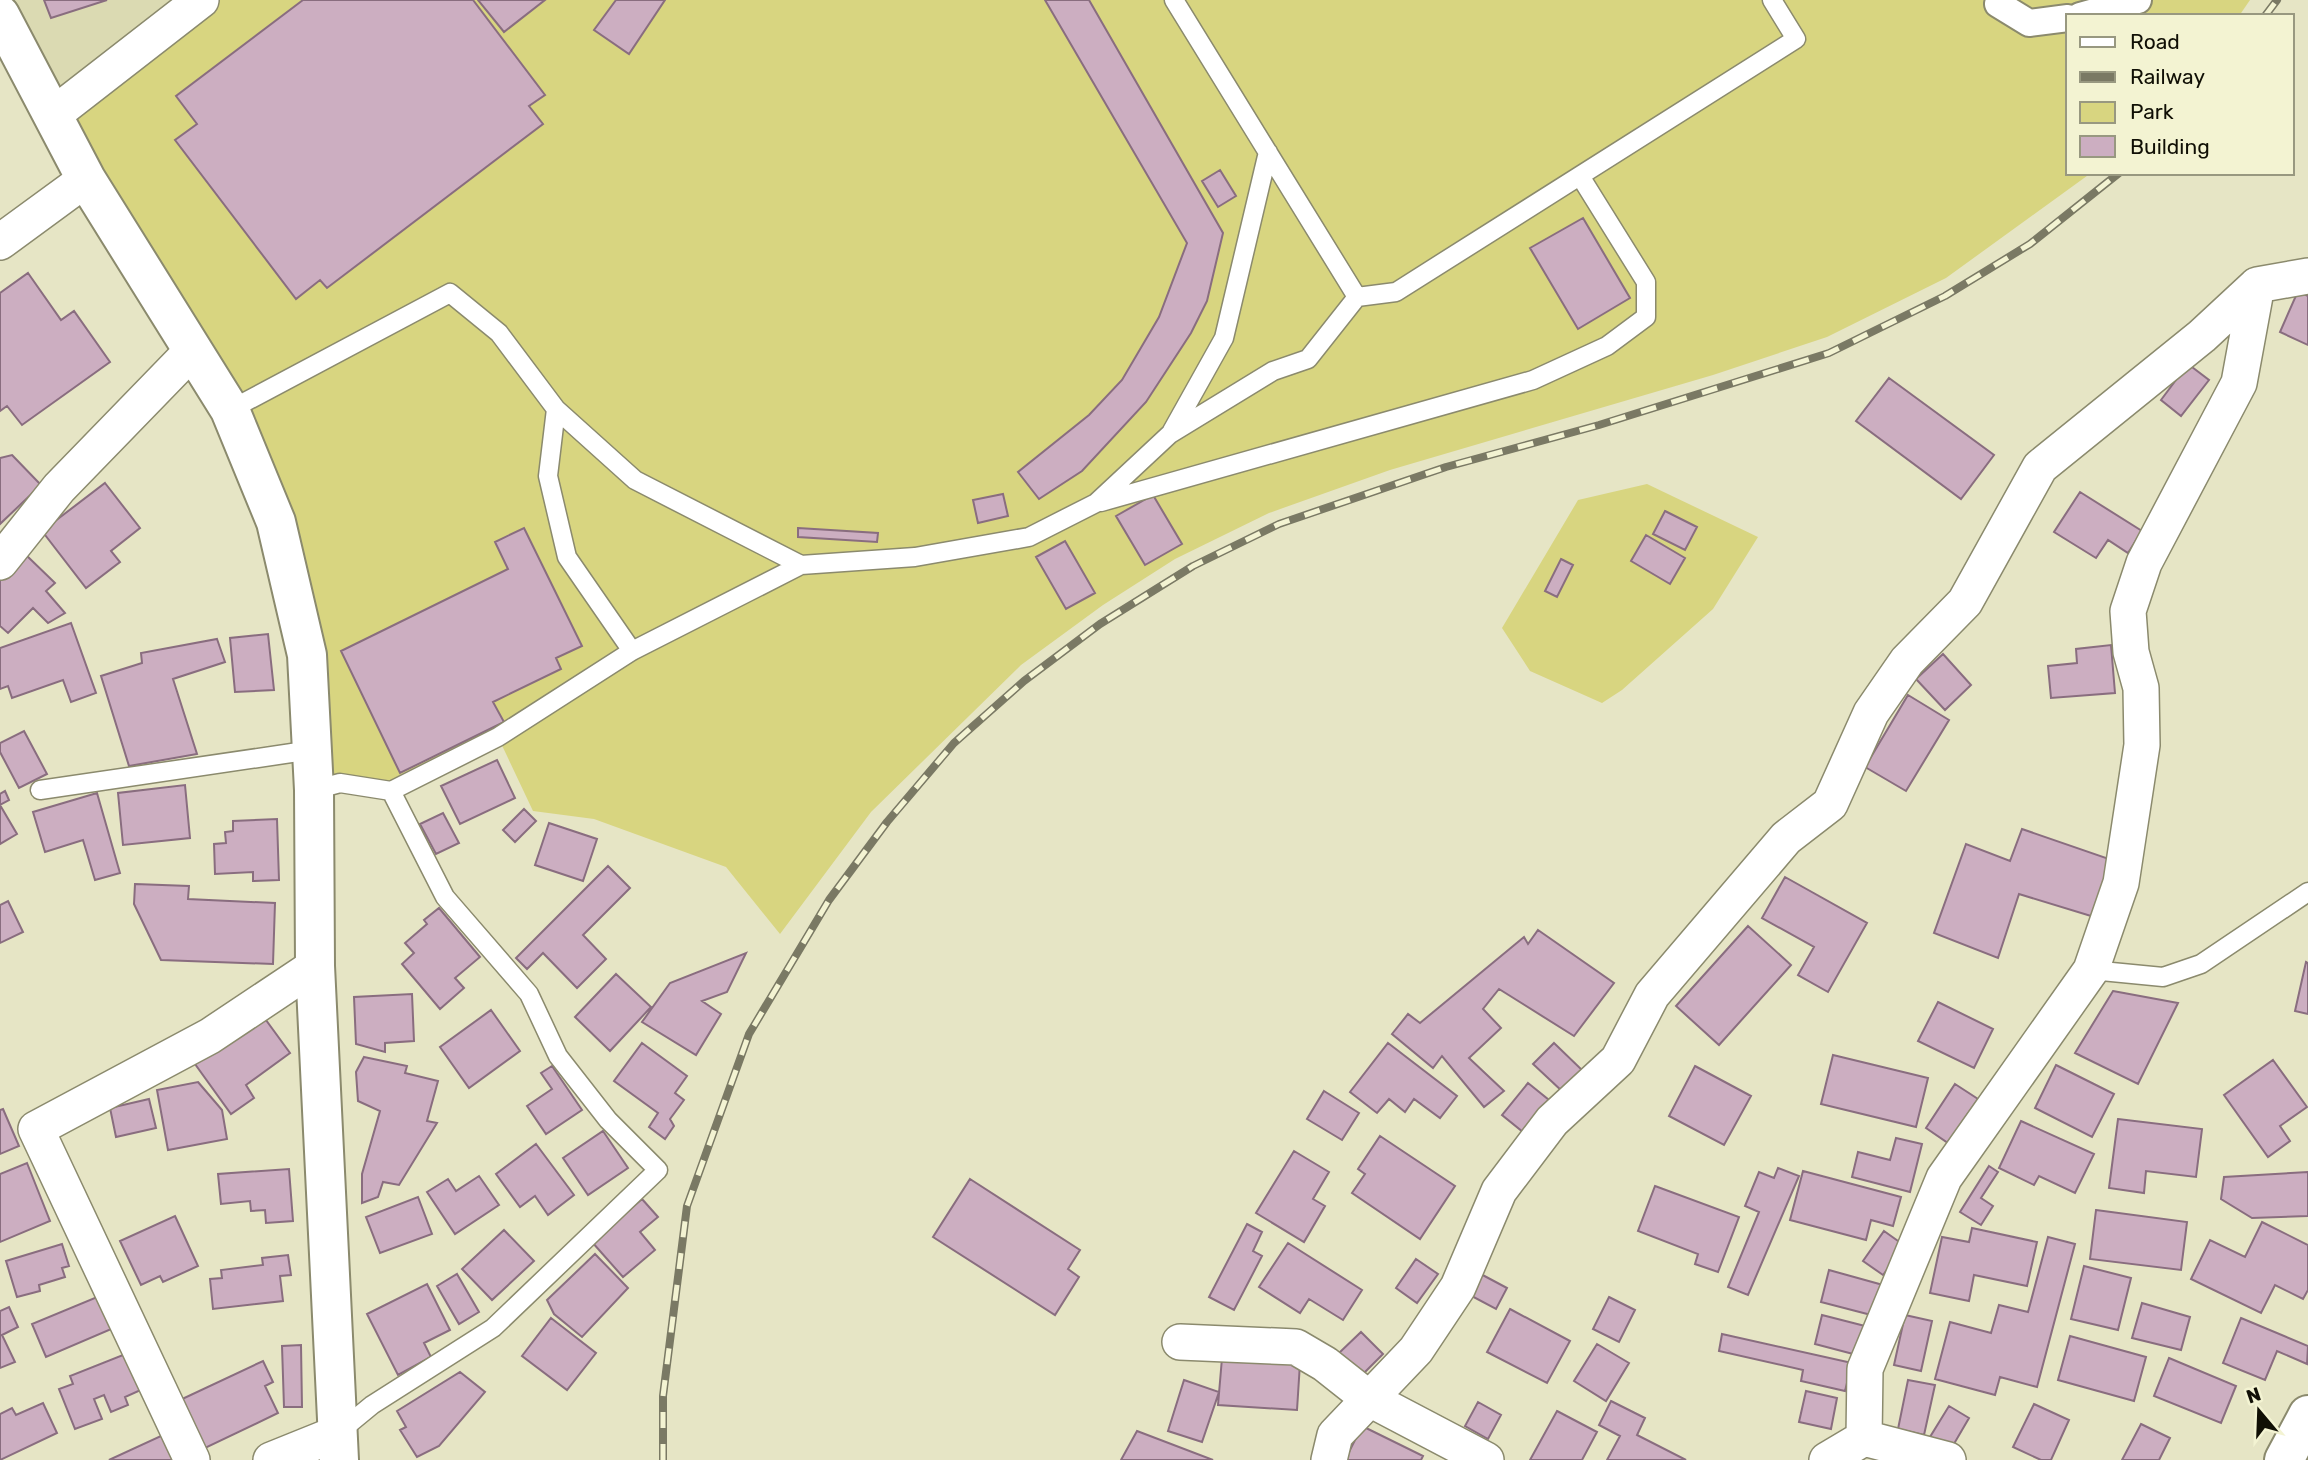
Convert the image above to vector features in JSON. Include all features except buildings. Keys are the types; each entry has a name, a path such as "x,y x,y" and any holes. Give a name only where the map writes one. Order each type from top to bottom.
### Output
{"street":[{"path":"53,115 201,0"},
{"path":"2087,14 2138,0"},
{"path":"1998,4 2029,23 2066,18"},
{"path":"0,15 86,179 230,410 279,535 307,655 314,790 315,966 338,1447 271,1460"},
{"path":"0,242 86,179"},
{"path":"1329,1460 1335,1436 1416,1350 1458,1287 1499,1191 1552,1121 1618,1060 1652,995 1786,838 1830,804 1871,713 1907,662 1965,602 2040,467 2202,336 2257,285 2308,276"},
{"path":"1864,1438 1865,1370 1944,1178 2091,970 2121,883 2142,745 2141,688 2131,652 2128,611 2144,563 2239,383 2257,285"},
{"path":"0,562 59,488 193,350"},
{"path":"192,1460 36,1129 210,1036 315,966"},
{"path":"1180,1342 1296,1347 1325,1364 1368,1398 1486,1460"},
{"path":"2284,1460 2308,1415"},
{"path":"1826,1460 1864,1438 1948,1460"}],"lane":[{"path":"1174,0 1357,297"},
{"path":"1096,503 1170,434 1273,371 1308,359 1357,297 1396,292 1796,39 1772,0"},
{"path":"1170,434 1224,338 1268,152"},
{"path":"314,790 340,783 391,791 498,737 632,651 801,565 915,557 1029,537 1096,503 1533,380 1607,346 1646,317 1646,282 1580,176"},
{"path":"230,410 450,293 499,333 556,409 635,480 801,565"},
{"path":"556,409 548,476 567,557 632,651"},
{"path":"40,790 312,750"},
{"path":"338,1447 372,1405 493,1328 658,1170 608,1120 558,1056 529,994 445,897 391,791"},
{"path":"2091,970 2163,977 2201,964 2308,891"}],"shaded area":[{"path":"0,0 201,0 53,115"}],"green space":[{"path":"201,0 2250,0 2240,14 2066,14 2066,175 2088,175 1946,278 1827,337 1713,375 1390,470 1269,513 1175,559 1103,605 1021,665 871,812 780,934 726,867 594,819 533,811 498,737 391,791 314,790 276,522 53,115"},
{"path":"1647,484 1758,537 1713,609 1622,690 1602,703 1530,671 1502,628 1578,500"}],"railway":[{"path":"2266,14 2277,0"},
{"path":"663,1460 663,1396 687,1206 749,1034 829,900 887,822 954,743 1024,681 1100,624 1193,566 1279,524 1446,467 1599,425 1829,353 1945,296 2030,244 2116,175"}]}
